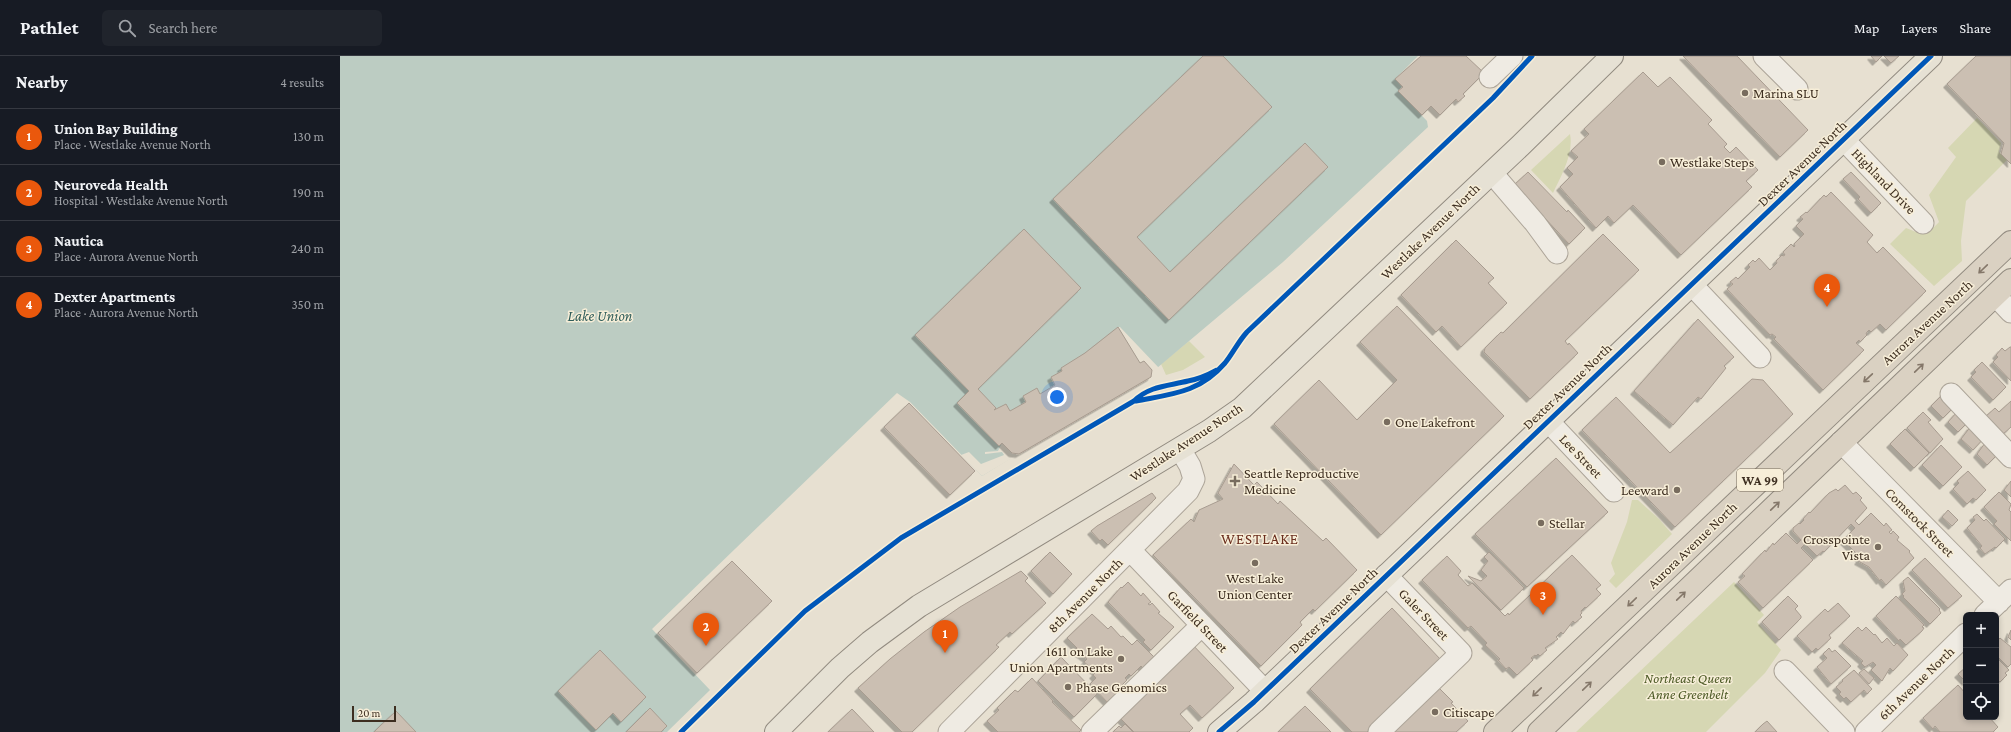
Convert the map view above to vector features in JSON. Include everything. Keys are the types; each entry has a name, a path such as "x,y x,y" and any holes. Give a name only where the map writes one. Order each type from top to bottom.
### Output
{"highway":[{"name":"Aurora Avenue North","path":"1495,732 2011,242"},
{"name":"Aurora Avenue North","path":"1539,732 2011,280"}],"main road":[{"name":"Westlake Avenue North","path":"776,732 865,646 919,606 1180,449 1242,408 1492,173 1612,56"},
{"name":"Dexter Avenue North","path":"1219,732 1265,691 1931,56"}],"street":[{"path":"1490,77 1512,56"},
{"path":"1764,56 1797,89"},
{"name":"Highland Drive","path":"1844,140 1923,223"},
{"path":"1492,173 1535,223 1557,253"},
{"path":"1692,284 1760,357"},
{"path":"1996,295 2011,312"},
{"path":"1951,394 2011,457"},
{"name":"Lee Street","path":"1548,421 1614,491"},
{"name":"Comstock Street","path":"1841,442 1999,602"},
{"name":"8th Avenue North","path":"958,729 1188,491 1194,479 1190,466 1180,449"},
{"name":"Garfield Street","path":"1130,550 1265,691"},
{"name":"Galer Street","path":"1379,732 1461,653 1386,575"},
{"path":"1092,732 1202,625"},
{"name":"6th Avenue North","path":"1866,732 1963,637"},
{"path":"1785,671 1844,732"}],"green space":[{"path":"1977,118 2001,143 1999,152 2007,160 1966,201 1961,241 1962,261 1934,286 1890,244 1906,228 1924,233 1931,230 1939,222 1929,195 1956,157 1948,148"},
{"path":"1570,134 1571,142 1568,157 1553,193 1531,170"},
{"path":"1189,341 1205,357 1183,370 1166,375 1161,364"},
{"path":"1632,500 1638,500 1659,519 1672,534 1616,588 1609,581 1615,574 1611,563 1627,522"},
{"name":"Northeast Queen Anne Greenbelt","path":"1734,582 1764,615 1757,622 1781,650 1765,673 1706,732 1576,732"}],"water":[{"name":"Lake Union","path":"340,56 1418,56 1395,79 1402,87 1398,91 1427,121 1428,127 1283,262 1157,368 982,476 910,402 897,393 652,629 710,690 667,732 340,732"}],"pier":[{"path":"1118,327 1120,327 1159,368 1151,374 1144,361 1140,363"},
{"path":"1002,443 1012,453 1019,454 982,476 961,455 969,452 981,464 1004,455 1002,452 985,454 985,452 998,451"}],"building":[{"path":"1203,56 1223,56 1272,107 1137,237 1170,272 1305,143 1328,167 1169,320 1053,199"},
{"path":"1421,56 1466,56 1484,73 1463,94 1465,96 1458,102 1456,99 1440,115 1431,106 1422,115 1398,91 1403,87 1395,79"},
{"name":"Marina SLU","path":"1683,56 1737,56 1808,130 1780,157"},
{"path":"1871,56 1882,56 1876,62"},
{"path":"1884,56 1899,56 1891,63"},
{"path":"1976,56 2011,56 2011,164 2001,154 2004,143 1947,84"},
{"name":"Westlake Steps","path":"1643,72 1658,87 1670,77 1712,120 1708,124 1727,144 1724,147 1730,153 1736,147 1758,170 1746,181 1752,187 1681,255 1633,205 1614,223 1608,216 1596,228 1560,187 1573,174 1567,168 1578,157 1571,151 1589,134 1584,129"},
{"path":"1528,172 1567,212 1568,210 1585,228 1569,244 1514,185"},
{"path":"1851,172 1881,203 1871,213 1858,199 1860,197 1843,179"},
{"path":"1831,192 1873,235 1867,242 1877,253 1883,247 1926,291 1886,330 1880,324 1871,332 1869,330 1866,334 1867,335 1860,342 1859,340 1856,343 1864,350 1823,390 1774,339 1776,337 1772,334 1770,335 1727,289 1733,284 1730,282 1736,277 1738,279 1750,267 1748,265 1753,260 1755,262 1759,258 1770,270 1782,255 1785,255 1783,252 1791,244 1794,247 1794,244 1804,234 1796,226 1803,219 1800,217 1806,212 1807,213 1824,195 1826,197"},
{"path":"1024,229 1081,288 978,389 996,408 994,410 1006,404 1010,411 1026,402 1023,396 1037,388 1040,394 1055,385 1051,377 1062,371 1061,368 1085,353 1118,327 1140,363 1144,361 1152,370 1151,377 1019,454 1012,453 1002,443 999,446 957,403 969,391 915,335"},
{"path":"1603,234 1639,270 1565,341 1568,345 1569,343 1578,353 1530,399 1484,352 1485,348 1501,332 1503,333"},
{"path":"1456,240 1494,278 1488,283 1507,303 1461,347 1442,326 1436,332 1401,295"},
{"name":"One Lakefront","path":"1397,306 1504,416 1381,535 1274,424 1319,380 1357,420 1397,380 1360,342"},
{"path":"1698,319 1734,357 1724,366 1726,368 1701,399 1698,397 1673,425 1634,391"},
{"path":"2010,347 2011,381 1993,362 1998,357 1996,355 2002,348 2005,351"},
{"path":"1982,362 2006,387 1993,400 1971,377 1976,372 1974,370"},
{"name":"Leeward","path":"1752,379 1763,380 1793,414 1675,527 1582,430 1616,397 1670,453"},
{"path":"1946,391 1958,403 1943,418 1931,406"},
{"path":"2011,401 2011,427 2002,435 1985,417 1995,408 1999,412"},
{"path":"909,403 975,471 950,495 884,427"},
{"path":"1923,412 1931,420 1928,422 1943,439 1930,453 1907,428"},
{"path":"1957,412 1972,418 1958,432 1948,422"},
{"path":"1971,426 1987,435 1973,450 1961,439"},
{"path":"1905,429 1929,453 1914,468 1890,444"},
{"path":"1985,443 2002,450 1987,465 1977,454"},
{"path":"1941,445 1962,467 1943,486 1922,465"},
{"name":"Stellar","path":"1556,458 1608,512 1527,587 1475,534"},
{"name":"West Lake Union Center","path":"1234,464 1254,485 1257,482 1278,504 1280,501 1323,541 1326,538 1357,570 1315,611 1313,609 1300,622 1302,625 1261,666 1153,555 1191,519 1194,522 1199,510 1223,499 1218,493"},
{"path":"1968,471 1986,490 1976,500 1973,498 1967,504 1953,489 1959,483 1957,481"},
{"path":"2011,481 2011,497 2004,490"},
{"name":"Crosspointe Vista","path":"1845,485 1853,494 1856,492 1862,498 1860,500 1867,508 1855,521 1859,525 1871,513 1884,526 1886,523 1892,530 1889,532 1891,534 1893,531 1899,537 1897,540 1910,551 1909,552 1914,558 1886,585 1881,579 1880,581 1869,567 1858,561 1860,559 1855,552 1843,540 1855,528 1851,524 1824,552 1823,551 1817,556 1805,544 1801,548 1813,560 1763,608 1738,582 1745,576 1742,574 1765,550 1766,552 1773,543 1774,545 1786,533 1797,544 1801,540 1793,531 1793,528 1799,523 1800,524 1809,512 1810,513 1829,493 1836,489 1838,491"},
{"path":"1999,492 2011,504 2009,510 2011,512 2011,541 1994,524 1997,521 1984,507"},
{"path":"1152,493 1156,498 1108,545 1102,539 1100,541 1091,531 1097,526"},
{"path":"1948,510 1958,520 1952,526 1942,517"},
{"path":"1977,514 1984,521 1986,519 2005,539 1996,548 1995,547 1985,554 1980,548 1982,546 1967,528 1975,520 1973,517"},
{"path":"1050,552 1072,574 1053,594 1031,571"},
{"path":"1489,552 1524,588 1501,610 1468,576 1481,581 1487,576 1481,570 1488,561 1484,557"},
{"path":"1572,555 1601,585 1596,589 1601,594 1581,611 1582,613 1580,615 1582,617 1575,623 1573,621 1563,634 1561,632 1556,637 1558,639 1545,648 1547,650 1540,656 1538,654 1531,658 1533,660 1517,675 1509,667 1506,669 1498,660 1500,659 1485,645 1487,643 1471,626 1468,628 1422,580 1447,556 1461,571 1458,575 1468,586 1472,583 1505,616 1508,613 1509,615"},
{"path":"1925,558 1962,596 1948,608 1912,570"},
{"path":"732,561 772,601 697,673 658,633"},
{"path":"1021,571 1028,578 1025,581 1046,603 1012,634 1010,632 996,645 999,647 912,732 902,732 858,688 890,659 924,632 960,607"},
{"path":"1908,577 1940,609 1939,610 1941,613 1930,624 1903,597 1904,596 1902,594 1905,591 1903,581"},
{"path":"1128,582 1141,596 1143,593 1151,602 1148,604 1150,605 1152,603 1160,612 1158,613 1174,627 1151,650 1143,642 1145,640 1108,602 1121,587 1122,588"},
{"path":"1788,596 1798,606 1795,609 1801,618 1779,640 1762,622"},
{"path":"1896,596 1924,625 1922,627 1924,628 1922,631 1906,645 1900,639 1899,641 1876,616"},
{"path":"1838,603 1850,616 1829,635 1831,638 1818,650 1816,648 1812,652 1797,636 1825,609 1828,612"},
{"path":"1392,608 1441,660 1367,732 1352,732 1310,689"},
{"name":"1611 on Lake Union Apartments","path":"1092,614 1108,629 1111,626 1121,637 1123,636 1132,645 1137,640 1156,659 1145,670 1141,666 1131,676 1129,674 1125,678 1127,680 1117,690 1120,693 1109,704 1090,684 1096,678 1093,675 1096,672 1084,662 1087,659 1075,650 1077,648 1067,638"},
{"path":"1858,627 1862,631 1866,627 1874,635 1875,634 1882,643 1887,638 1894,646 1897,643 1908,655 1893,671 1890,668 1882,681 1871,670 1876,665 1873,662 1865,667 1861,663 1863,661 1842,643"},
{"path":"2011,630 2011,640 2008,637"},
{"path":"2000,638 2011,647 2011,664 2008,667 1999,658"},
{"path":"1190,642 1234,688 1202,718 1190,705 1180,714 1193,728 1189,732 1134,732 1116,714"},
{"path":"1829,648 1832,652 1835,650 1851,666 1831,684 1817,667 1827,658 1823,654"},
{"path":"600,650 646,697 621,722 613,713 596,730 558,691"},
{"name":"Phase Genomics","path":"1061,657 1097,694 1074,717 1038,681"},
{"path":"1999,660 2009,670 2005,673 2007,675 2000,682"},
{"path":"1864,669 1874,678 1869,684 1859,673"},
{"path":"1854,670 1872,689 1867,694 1864,690 1851,702 1846,697 1844,699 1839,694 1841,692 1836,687"},
{"path":"1963,670 1963,679 1958,674"},
{"path":"1032,678 1053,701 1052,702 1081,730 1079,732 998,732 987,721 999,710 997,708 1015,690 1018,692"},
{"path":"1958,685 1963,691 1963,720 1992,720 1998,727 1993,732 1940,732 1935,726 1933,729 1923,718"},
{"name":"Citiscape","path":"1437,686 1453,702 1451,703 1468,721 1456,732 1389,732"},
{"path":"1305,706 1331,732 1278,732"},
{"path":"650,708 667,726 661,732 626,732"},
{"path":"852,709 874,732 828,732"},
{"path":"396,711 416,732 374,732 380,726"},
{"path":"1767,721 1777,732 1755,732 1763,724"},
{"path":"1125,724 1133,732 1113,732 1119,726 1121,728"}],"cycle path":[{"path":"1136,401 1184,391 1205,381 1215,373 1225,363 1247,332 1493,98 1532,56"},
{"path":"1219,732 1254,702 1931,56"},
{"path":"681,732 805,611 901,538 1134,401 1146,392 1159,387 1196,379 1217,370"}],"place":[{"name":"Marina SLU","path":"1745,93"},
{"name":"Westlake Steps","path":"1662,162"},
{"name":"Dexter Apartments","path":"1827,307"},
{"name":"One Lakefront","path":"1387,422"},
{"name":"Seattle Reproductive Medicine","path":"1235,481"},
{"name":"Leeward","path":"1677,490"},
{"name":"Stellar","path":"1541,523"},
{"name":"Crosspointe Vista","path":"1878,547"},
{"name":"West Lake Union Center","path":"1255,563"},
{"name":"Nautica","path":"1543,615"},
{"name":"Neuroveda Health","path":"706,646"},
{"name":"Union Bay Building","path":"945,653"},
{"name":"1611 on Lake Union Apartments","path":"1121,659"},
{"name":"Phase Genomics","path":"1068,687"},
{"name":"Citiscape","path":"1435,712"}],"district":[{"name":"WESTLAKE","path":"1260,539"}]}
